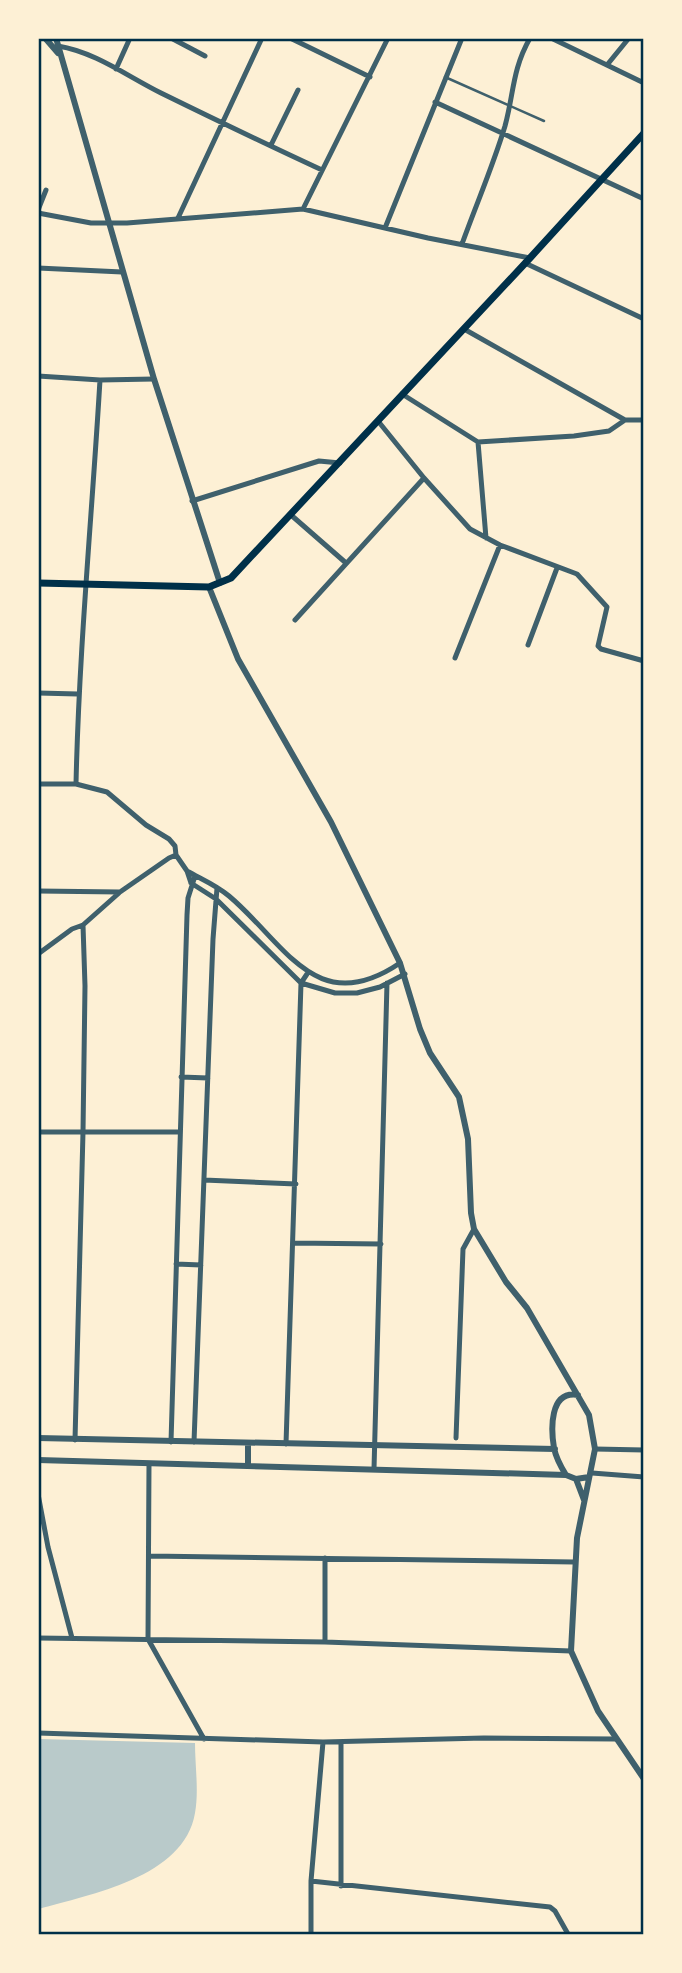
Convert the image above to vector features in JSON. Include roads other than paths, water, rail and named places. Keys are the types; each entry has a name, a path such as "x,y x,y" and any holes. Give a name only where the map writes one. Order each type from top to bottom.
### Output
{"main road":[{"path":"38,583 209,587 237,573 643,133"}],"street":[{"path":"45,38 59,55"},
{"path":"116,69 130,38"},
{"path":"171,38 205,55"},
{"path":"177,218 262,38"},
{"path":"290,38 370,77"},
{"path":"303,209 388,38"},
{"path":"385,228 462,38"},
{"path":"462,244 503,132 510,108 515,70 530,38"},
{"path":"551,38 643,83"},
{"path":"607,65 629,38"},
{"path":"220,583 154,379 57,42 79,50 321,170"},
{"path":"271,145 298,90"},
{"path":"435,102 601,177 643,199"},
{"path":"46,190 38,211 73,221 108,223 303,209 528,260 643,319"},
{"path":"38,268 122,272"},
{"path":"464,329 625,420 643,420"},
{"path":"38,376 100,380 154,379"},
{"path":"76,784 78,694 88,583 100,380"},
{"path":"402,394 478,442 574,436 610,430 625,420"},
{"path":"378,421 463,523 500,545 577,574 607,607 598,641 601,649 643,661"},
{"path":"478,442 486,538"},
{"path":"192,501 319,461 340,463"},
{"path":"295,620 424,478"},
{"path":"291,515 346,563"},
{"path":"455,658 500,545"},
{"path":"528,645 557,568"},
{"path":"209,587 238,659 331,822 400,962 420,1029 430,1052 461,1102 468,1139 474,1229 506,1282 527,1308 589,1415 595,1449 574,1562 571,1651 584,1684 615,1739 643,1779"},
{"path":"38,693 78,694"},
{"path":"38,784 76,784 107,792 118,799 146,825 169,839 175,846 176,855 187,871 191,883 216,898 301,983 345,994 387,983 405,974"},
{"path":"38,954 72,929 83,925 120,892 176,855"},
{"path":"187,871 229,896 307,974 338,982 357,982 382,975 400,962"},
{"path":"171,1442 187,915 191,883 195,876"},
{"path":"194,1442 217,888"},
{"path":"38,891 120,892"},
{"path":"75,1440 83,1132 83,925"},
{"path":"286,1444 301,983 307,974"},
{"path":"321,989 323,979"},
{"path":"374,1469 387,983"},
{"path":"181,1077 208,1078"},
{"path":"38,1132 180,1132"},
{"path":"204,1180 296,1184"},
{"path":"457,1438 463,1249 474,1229"},
{"path":"293,1243 382,1244"},
{"path":"176,1264 201,1265"},
{"path":"566,1475 555,1449 553,1428 557,1403 562,1397 578,1395"},
{"path":"38,1438 555,1449"},
{"path":"248,1443 248,1466"},
{"path":"595,1449 643,1450"},
{"path":"38,1460 566,1475 576,1479 591,1475 643,1477"},
{"path":"149,1464 148,1639 204,1739"},
{"path":"576,1479 584,1501"},
{"path":"38,1494 48,1547 72,1638"},
{"path":"38,1547 48,1547"},
{"path":"149,1556 574,1562"},
{"path":"325,1558 325,1642"},
{"path":"38,1638 325,1642 571,1651"},
{"path":"38,1733 323,1742 484,1738 615,1739"},
{"path":"311,1934 311,1881 323,1742"},
{"path":"341,1742 341,1886"},
{"path":"311,1881 550,1907 555,1910 568,1934"}],"lane":[{"path":"445,77 544,121"}]}
